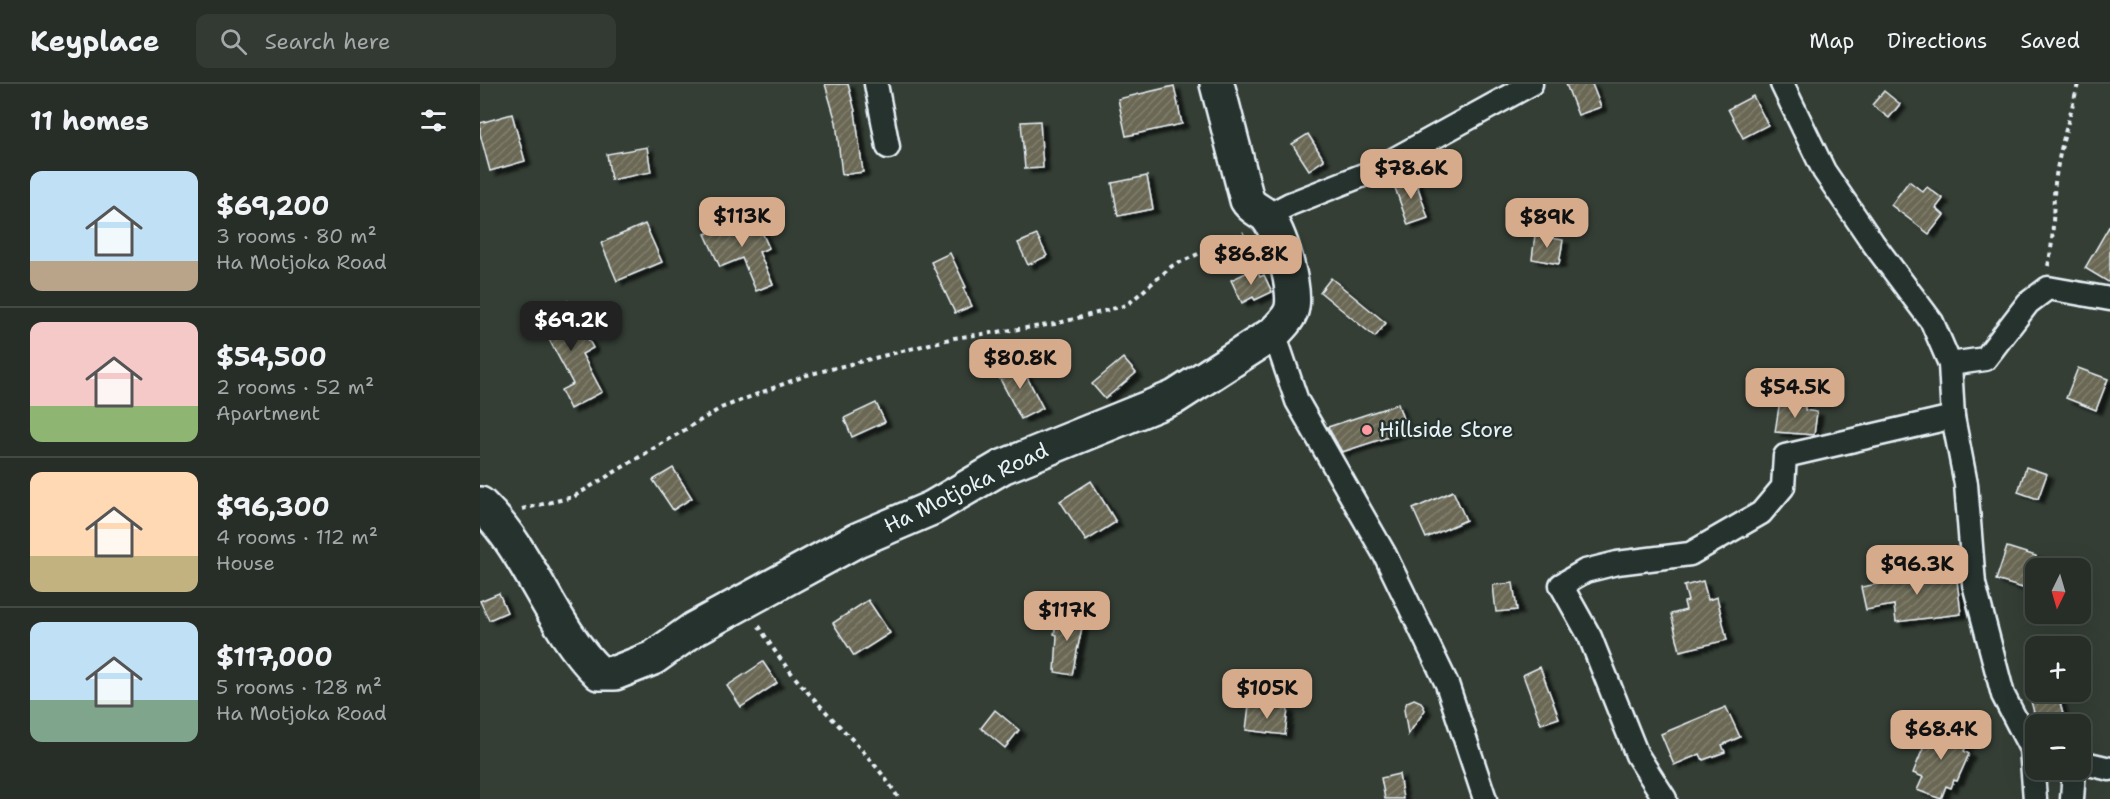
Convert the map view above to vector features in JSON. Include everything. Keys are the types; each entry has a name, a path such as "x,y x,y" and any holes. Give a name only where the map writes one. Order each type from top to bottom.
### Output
{"street":[{"path":"876,84 888,147"},
{"name":"Ha Motjoka Road","path":"486,510 521,557 561,624 586,660 599,673 615,673 653,658 694,629 857,540 932,508 1002,467 1175,397 1274,333 1284,324 1293,303 1288,264 1282,245 1267,216 1252,209 1247,200 1217,84"},
{"path":"1267,216 1290,204 1371,172 1531,84"},
{"path":"1782,84 1824,171 1873,243 1932,322 1950,364 1953,417 1966,484 1974,584 2003,695 2025,735"},
{"path":"1950,364 1985,359 2028,303 2048,288 2110,299"},
{"path":"1274,333 1297,401 1385,555 1447,684 1485,799"},
{"path":"1665,799 1637,755 1590,637 1561,585 1585,572 1617,563 1690,554 1761,513 1783,487 1785,456 1953,417"},
{"path":"2091,765 2110,769"},
{"path":"2034,780 2035,799"},
{"path":"2072,799 2073,780"}],"path":[{"path":"2048,288 2048,266 2054,241 2055,185 2064,131 2078,84"},
{"path":"486,510 573,497 721,408 807,375 954,338 1055,324 1127,305 1172,266 1242,234 1267,216"},
{"path":"744,602 771,646 812,697 864,752 899,799"}],"building":[{"path":"825,84 848,84 855,111 863,172 842,175 836,122"},
{"path":"1566,84 1592,84 1601,107 1578,115"},
{"path":"1174,86 1182,124 1126,136 1118,99"},
{"path":"1884,91 1900,104 1889,118 1872,105"},
{"path":"1753,96 1768,125 1743,138 1728,109"},
{"path":"512,114 525,161 490,171 480,134 480,123"},
{"path":"1040,121 1043,168 1025,169 1021,122"},
{"path":"1308,134 1324,160 1309,170 1292,144"},
{"path":"647,147 651,172 611,180 607,154"},
{"path":"1414,175 1428,218 1408,225 1393,182"},
{"path":"1147,176 1153,209 1118,216 1112,183"},
{"path":"1909,181 1923,192 1927,187 1943,199 1936,208 1944,215 1929,234 1891,205"},
{"path":"754,214 769,248 759,252 773,284 756,291 742,258 720,267 705,234"},
{"path":"645,224 662,262 617,281 601,243"},
{"path":"2110,225 2110,283 2085,268"},
{"path":"1037,235 1047,256 1028,265 1018,243"},
{"path":"1535,235 1563,240 1559,264 1532,259"},
{"path":"950,253 972,306 955,313 931,262"},
{"path":"1256,268 1260,277 1264,275 1272,292 1255,300 1253,297 1242,303 1231,280"},
{"path":"1331,278 1386,323 1375,337 1320,292"},
{"path":"568,301 593,348 582,354 602,392 570,409 561,390 573,384 537,317"},
{"path":"1123,358 1136,373 1105,399 1092,384"},
{"path":"1019,362 1043,408 1021,419 997,373"},
{"path":"2078,368 2108,379 2096,410 2066,398"},
{"path":"1780,400 1805,404 1805,410 1817,412 1814,435 1775,432"},
{"path":"876,403 885,422 852,437 844,418"},
{"name":"Hillside Store","path":"1398,404 1407,431 1342,452 1328,427"},
{"path":"2026,467 2047,474 2038,499 2018,492"},
{"path":"673,468 692,498 673,510 653,480"},
{"path":"1091,481 1116,522 1086,541 1060,501"},
{"path":"1453,491 1466,520 1426,538 1413,509"},
{"path":"2007,547 2036,556 2036,558 2025,558 2025,589 1996,580"},
{"path":"1943,568 1944,574 1956,572 1961,614 1896,622 1894,605 1866,610 1861,587 1917,577 1916,571"},
{"path":"1703,581 1708,600 1717,597 1727,640 1680,651 1671,614 1686,610 1684,602 1688,601 1684,586"},
{"path":"1513,583 1517,610 1496,612 1493,585"},
{"path":"499,593 507,612 489,620 480,601"},
{"path":"868,600 890,633 854,656 833,623"},
{"path":"1059,612 1084,618 1072,675 1055,672 1057,635 1054,634"},
{"path":"763,662 777,683 741,707 727,686"},
{"path":"1540,667 1559,718 1541,724 1523,675"},
{"path":"1414,699 1421,702 1425,710 1408,735 1404,709 1407,702"},
{"path":"2031,702 2060,702 2063,714 2034,714"},
{"path":"1249,705 1288,709 1285,735 1246,730"},
{"path":"1726,707 1740,737 1722,745 1725,752 1703,760 1700,754 1674,765 1661,734"},
{"path":"995,710 1019,730 1005,748 981,728"},
{"path":"1938,724 1969,738 1964,751 1969,754 1957,781 1954,780 1951,788 1946,786 1941,799 1917,790 1923,777 1913,773 1929,734 1933,736"},
{"path":"1399,774 1403,799 1385,799 1381,778"}],"place":[{"name":"Hillside Store","path":"1367,430"}]}
